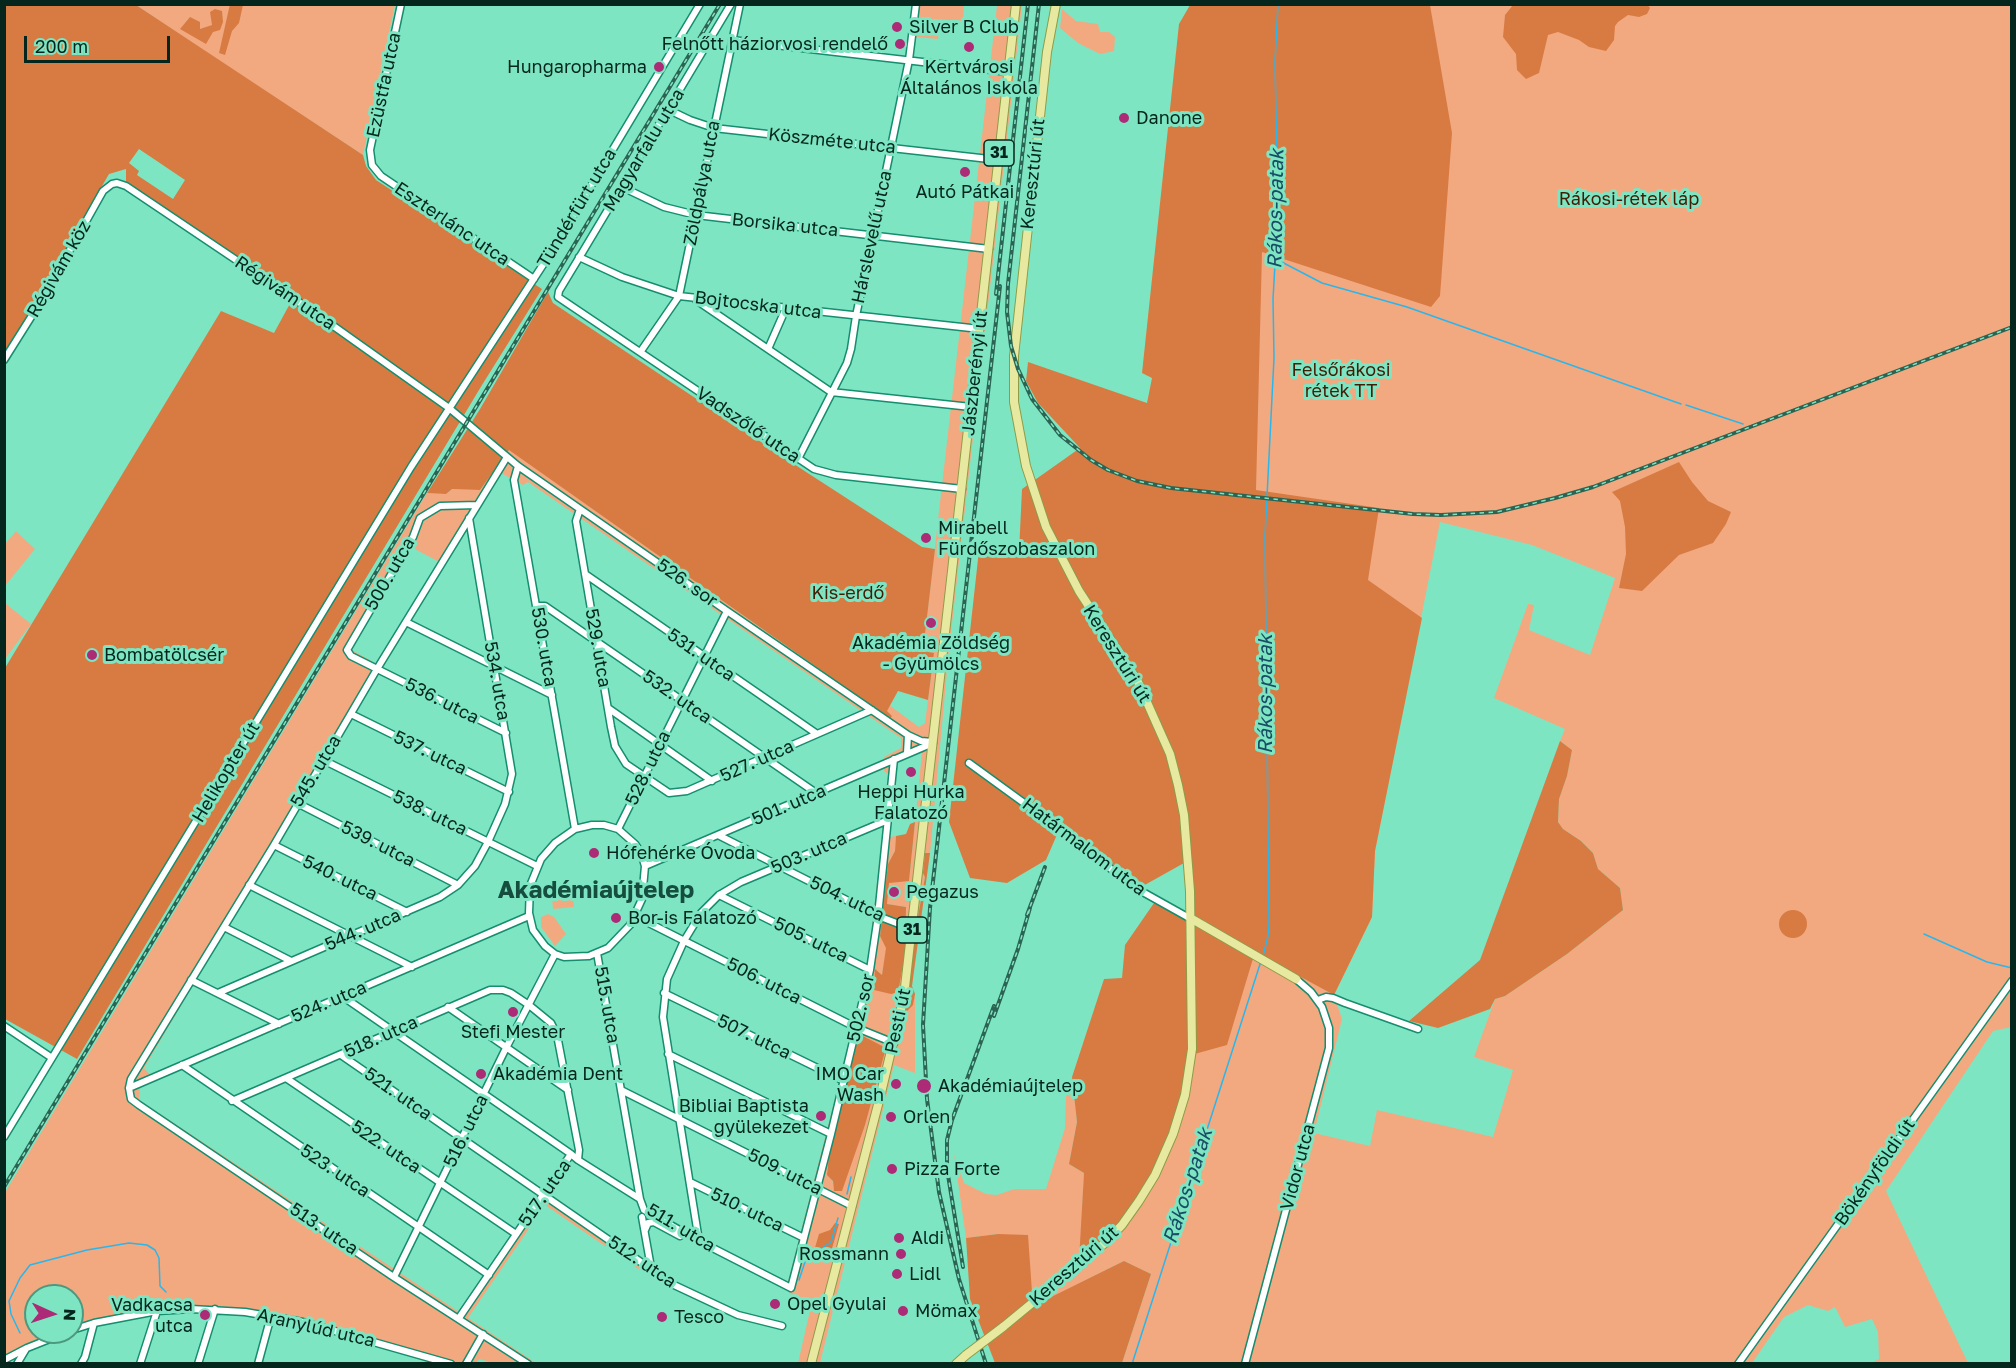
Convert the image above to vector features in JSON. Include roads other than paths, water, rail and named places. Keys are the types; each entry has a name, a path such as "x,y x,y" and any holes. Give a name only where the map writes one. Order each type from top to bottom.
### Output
{"main road":[{"name":"Jászberényi út","path":"933,742 1016,4"},
{"name":"Keresztúri út","path":"956,1364 1105,1243 1122,1225 1155,1175 1181,1113 1192,1049 1192,920 1184,815 1170,754 1138,682 1083,599 1050,535 1026,466 1014,402 1014,356 1047,52 1056,4"},
{"name":"Pesti út","path":"811,1364 903,1003 933,742"},
{"name":"Határmalom utca","path":"1192,920 1296,979"},
{"path":"1192,938 1194,929 1202,926"}],"street":[{"name":"Ezüstfa utca","path":"372,165 370,150 401,4"},
{"name":"Tündérfürt utca","path":"449,408 534,279 700,4"},
{"name":"Magyarfalu utca","path":"558,297 559,291 579,257 731,4"},
{"name":"Zöldpálya utca","path":"641,351 679,296 740,4"},
{"name":"Hárslevelű utca","path":"798,459 847,363 909,60 916,4"},
{"path":"732,40 1009,72"},
{"name":"Köszméte utca","path":"669,110 714,128 998,160"},
{"name":"Eszterlánc utca","path":"372,165 381,176 534,279"},
{"name":"Régivám köz","path":"4,360 43,298 103,191 117,183"},
{"name":"Régivám utca","path":"117,183 140,195 218,247 449,408"},
{"name":"Borsika utca","path":"622,187 664,207 696,215 989,249"},
{"name":"Bojtocska utca","path":"579,257 622,277 679,296 980,329"},
{"name":"Vadszőlő utca","path":"558,297 814,469 836,475 962,489"},
{"path":"693,298 831,392 971,407"},
{"path":"768,349 786,308"},
{"name":"526. sor","path":"449,408 518,466 908,735 921,741 933,742"},
{"name":"Helikopter út","path":"4,1137 449,408"},
{"name":"545. utca","path":"129,1088 131,1079 507,457"},
{"name":"530. utca","path":"518,466 514,480 575,829"},
{"name":"500. utca","path":"377,669 351,656 348,646 413,537 420,518 440,506 477,505"},
{"name":"529. utca","path":"580,508 576,521 615,746 626,764 644,776"},
{"name":"534. utca","path":"469,518 512,774 509,792 488,842"},
{"name":"531. utca","path":"585,574 816,734"},
{"name":"532. utca","path":"537,606 545,606 816,793"},
{"name":"528. utca","path":"618,829 727,610"},
{"path":"406,622 552,695"},
{"name":"536. utca","path":"377,669 506,733"},
{"path":"608,708 712,781"},
{"name":"527. utca","path":"644,776 669,793 687,791 872,710"},
{"name":"537. utca","path":"351,714 509,792"},
{"path":"907,753 908,735"},
{"name":"501. utca","path":"645,866 933,742"},
{"name":"502. sor","path":"791,1288 870,970 878,916 894,759"},
{"name":"538. utca","path":"323,760 537,866"},
{"name":"Határmalom utca","path":"969,763 1079,843 1132,886 1192,920"},
{"name":"539. utca","path":"297,803 458,885"},
{"name":"503. utca","path":"699,1241 663,1017 667,978 684,941 701,913 719,895 741,882 888,820"},
{"path":"604,825 618,829 635,844 645,866 642,899 635,916 615,942 597,953 575,958 555,954 539,939 529,916 530,886 537,866 555,843 575,829 604,825"},
{"name":"504. utca","path":"718,835 878,916 912,929"},
{"name":"544. utca","path":"218,993 440,897 458,885 475,866 488,842"},
{"name":"540. utca","path":"274,845 407,912"},
{"path":"249,885 412,967"},
{"name":"505. utca","path":"719,895 870,970"},
{"name":"524. utca","path":"129,1088 529,916"},
{"name":"506. utca","path":"635,916 857,1028 894,1043"},
{"path":"224,927 291,961"},
{"name":"515. utca","path":"597,953 640,1200"},
{"name":"516. utca","path":"394,1277 506,1048 555,954"},
{"name":"Vidor utca","path":"1245,1364 1328,1054 1329,1028 1324,1011 1308,988 1296,979"},
{"path":"191,980 279,1024"},
{"name":"Bökényföldi út","path":"1738,1364 2012,981"},
{"name":"518. utca","path":"232,1101 490,990 503,990 511,993 529,1005"},
{"name":"507. utca","path":"664,993 844,1081"},
{"path":"342,996 571,1154"},
{"path":"1318,1000 1326,997 1333,998 1418,1029"},
{"name":"517. utca","path":"529,1005 551,1023 556,1031 579,1150 578,1160"},
{"path":"448,1007 568,1090"},
{"path":"4,1026 52,1058"},
{"path":"668,1054 831,1134"},
{"name":"521. utca","path":"341,1055 544,1195"},
{"name":"523. utca","path":"182,1065 489,1275"},
{"name":"522. utca","path":"286,1078 516,1234"},
{"name":"513. utca","path":"129,1088 131,1099 139,1105 394,1277 528,1364"},
{"name":"509. utca","path":"621,1090 852,1206"},
{"name":"517. utca","path":"459,1318 571,1154 578,1160"},
{"name":"511. utca","path":"578,1160 640,1200 644,1210 791,1288"},
{"name":"510. utca","path":"690,1182 804,1238"},
{"name":"512. utca","path":"544,1195 674,1286 738,1315 782,1326"},
{"path":"642,1217 650,1262 648,1268"},
{"name":"511. utca","path":"644,1230 648,1223 654,1221 680,1236"},
{"path":"198,1364 215,1310"},
{"name":"Aranylúd utca","path":"84,1326 157,1311 215,1310 303,1322 452,1364"},
{"path":"140,1364 157,1311"},
{"path":"258,1364 271,1316"},
{"path":"81,1364 94,1323"},
{"path":"466,1364 483,1334"},
{"path":"4,1360 37,1344"},
{"path":"17,1364 27,1348"}],"waterway":[{"name":"Rákos-patak","path":"1263,956 1269,924 1265,536 1274,358 1273,299 1278,211 1275,62 1278,4"},
{"path":"1276,259 1322,283 1407,307 1681,404"},
{"path":"1686,405 1743,424"},
{"path":"1924,934 1987,962 2012,968"},
{"name":"Rákos-patak","path":"1132,1364 1261,961"},
{"path":"847,1194 851,1177"},
{"path":"799,1280 806,1259 831,1242 838,1218"},
{"path":"20,1333 11,1314 9,1301 20,1278 30,1265 87,1250 129,1243 147,1245 155,1250 159,1258 160,1286 166,1292"}],"railway":[{"path":"4,1187 720,4"},
{"path":"996,294 1028,4"},
{"path":"1039,4 1008,284 1007,312 1011,346 1018,369 1032,399 1060,435 1091,460 1108,470 1137,481 1171,488 1413,514 1497,512 1593,487 2012,327"},
{"path":"986,1364 959,1279 939,1192 927,1099 923,1025 930,908 1000,286"},
{"path":"1027,915 1045,867"},
{"path":"994,1016 1030,908"},
{"path":"963,1267 947,1169 947,1140 952,1120 994,1006"}],"place":[{"name":"Silver B Club","path":"897,27"},
{"name":"Felnőtt háziorvosi rendelő","path":"900,44"},
{"name":"Kertvárosi Általános Iskola","path":"969,47"},
{"name":"Hungaropharma","path":"659,67"},
{"name":"Danone","path":"1124,118"},
{"name":"Autó Pátkai","path":"965,172"},
{"name":"Mirabell Fürdőszobaszalon","path":"926,538"},
{"name":"Akadémia Zöldség - Gyümölcs","path":"931,623"},
{"name":"Bombatölcsér","path":"92,655"},
{"name":"Heppi Hurka Falatozó","path":"911,772"},
{"name":"Hófehérke Óvoda","path":"594,853"},
{"name":"Pegazus","path":"894,892"},
{"name":"Bor-is Falatozó","path":"616,918"},
{"name":"Stefi Mester","path":"513,1012"},
{"name":"Akadémia Dent","path":"481,1074"},
{"name":"IMO Car Wash","path":"896,1084"},
{"name":"Akadémiaújtelep","path":"924,1086"},
{"name":"Bibliai Baptista gyülekezet","path":"821,1116"},
{"name":"Orlen","path":"891,1117"},
{"name":"Pizza Forte","path":"892,1169"},
{"name":"Aldi","path":"899,1238"},
{"name":"Rossmann","path":"901,1254"},
{"name":"Lidl","path":"897,1274"},
{"name":"Opel Gyulai","path":"775,1304"},
{"name":"Mömax","path":"903,1311"},
{"name":"Vadkacsa utca","path":"205,1315"},
{"name":"Tesco","path":"662,1317"}],"district":[{"name":"Akadémiaújtelep","path":"596,890"}],"park label":[{"name":"Rákosi-rétek láp","path":"1629,199"},
{"name":"Felsőrákosi rétek TT","path":"1341,380"},
{"name":"Kis-erdő","path":"848,593"}]}
